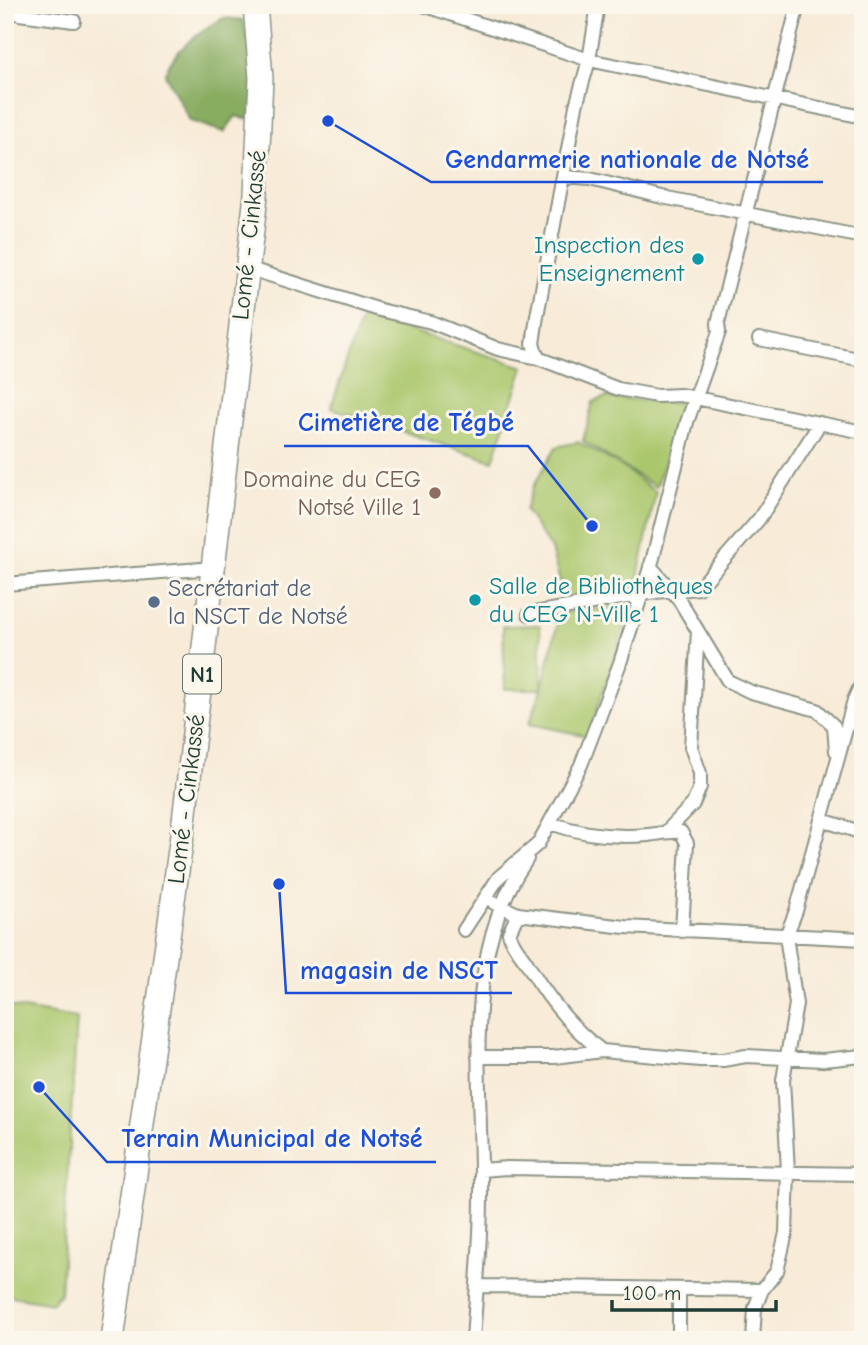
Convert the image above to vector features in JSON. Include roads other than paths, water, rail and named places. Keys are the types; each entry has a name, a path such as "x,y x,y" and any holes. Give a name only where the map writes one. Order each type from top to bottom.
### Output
{"highway":[{"name":"Lomé - Cinkassé","path":"112,1340 182,834 256,195 261,78 255,5"}],"street":[{"path":"423,5 589,60 863,117"},
{"path":"538,358 533,344 576,106 589,60 598,5"},
{"path":"473,1340 481,1170 478,1057 488,948 500,906 514,878 550,823 598,722 641,596 695,397 719,332 718,323 745,211 798,5"},
{"path":"5,8 19,14 74,21"},
{"path":"563,177 590,179 662,197 745,211 863,237"},
{"path":"247,268 380,310 431,322 498,349 538,358 618,390 695,397 863,432"},
{"path":"760,340 863,360"},
{"path":"528,614 699,588 759,519 820,423"},
{"path":"650,566 671,591 728,681 751,692 817,710 828,718 837,733 838,755"},
{"path":"5,584 214,568"},
{"path":"667,831 693,804 700,787 700,773 691,747 698,631"},
{"path":"753,1340 755,1308 762,1290 777,1271 782,1255 788,1171 783,1080 796,1004 786,936 796,911 838,755 850,722 853,700 863,680"},
{"path":"822,820 863,833"},
{"path":"550,823 570,830 607,835 681,832 687,843 682,931"},
{"path":"464,930 499,877 538,844"},
{"path":"484,899 518,914 682,931 863,939"},
{"path":"518,914 509,933 513,946 547,994 584,1038 602,1051"},
{"path":"478,1057 554,1057 602,1051 660,1059 723,1060 774,1055 823,1060 863,1056"},
{"path":"481,1170 788,1171 863,1174"},
{"path":"477,1286 762,1290"},
{"path":"679,1290 679,1340"}],"place":[{"name":"Gendarmerie nationale de Notsé","path":"328,121"},
{"name":"Inspection des Enseignement","path":"698,259"},
{"name":"Domaine du CEG Notsé Ville 1","path":"435,493"},
{"name":"Cimetière de Tégbé","path":"592,526"},
{"name":"Salle de Bibliothèques du CEG N-Ville 1","path":"475,600"},
{"name":"Secrétariat de la NSCT de Notsé","path":"154,602"},
{"name":"magasin de NSCT","path":"279,884"},
{"name":"Terrain Municipal de Notsé","path":"39,1087"}]}
